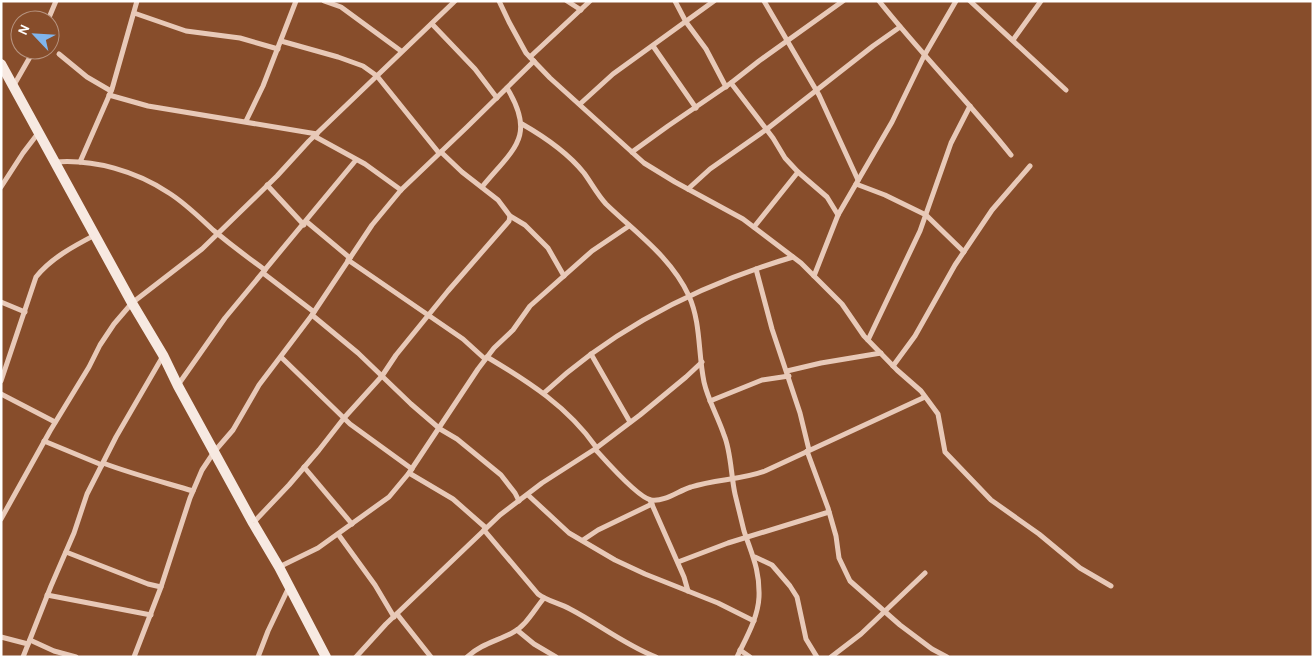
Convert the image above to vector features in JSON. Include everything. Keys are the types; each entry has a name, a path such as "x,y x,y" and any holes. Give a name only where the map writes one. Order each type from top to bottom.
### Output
{"street":[{"path":"80,162 110,93 137,1"},
{"path":"246,121 282,41 296,1"},
{"path":"324,1 341,7 401,51"},
{"path":"1,519 100,345 114,324 132,303 202,249 401,51 455,1"},
{"path":"499,1 508,22 526,53 644,163 743,219 793,257 842,304 868,340 925,397 938,414 945,452 992,500 1039,534 1080,568 1111,586"},
{"path":"567,1 581,10"},
{"path":"134,657 151,615 193,491 202,470 232,430 259,385 313,313 372,225 401,190 507,88 532,59 590,1"},
{"path":"675,1 686,22 729,85 767,130 785,158 827,197 838,215"},
{"path":"580,104 613,74 714,1"},
{"path":"764,1 817,92 857,182 926,215 964,252"},
{"path":"632,152 729,85 843,1"},
{"path":"879,1 924,56 970,106 1011,155"},
{"path":"814,276 838,215 892,122 924,56 956,1"},
{"path":"970,1 1066,90"},
{"path":"1013,40 1041,1"},
{"path":"134,13 186,31 240,38 278,49"},
{"path":"432,24 475,69 497,98"},
{"path":"688,189 710,169 767,130 789,111 817,92 840,72 900,27"},
{"path":"282,41 363,66 377,76 440,152 498,200 510,216 525,226 548,248 564,276"},
{"path":"653,46 664,65 696,108"},
{"path":"60,55 110,93 148,106 246,121 316,135 381,175 401,190"},
{"path":"13,86 28,60"},
{"path":"1,64 290,587 326,657"},
{"path":"482,187 515,147 520,137 522,124 520,116 507,88"},
{"path":"868,340 920,231 951,144 970,106"},
{"path":"522,124 568,156 584,174 604,202 666,259 689,296 699,330 704,382 725,436 732,480 747,537 755,557 759,579 759,597 754,621 737,657"},
{"path":"1,187 22,153 39,132"},
{"path":"178,386 225,318 356,160"},
{"path":"55,162 98,164 146,179 170,193 313,313 440,429 457,439 501,475 519,501"},
{"path":"893,366 915,336 954,265 992,210 1030,166"},
{"path":"754,228 798,172"},
{"path":"267,185 305,223 349,259 463,339 486,358 517,374 544,393 575,420 595,448 633,488 651,502 678,562 688,591"},
{"path":"253,523 382,376 396,355 471,263 504,228 510,216"},
{"path":"279,567 318,548 389,497 411,471 486,358 513,330 530,306 592,251 629,226"},
{"path":"1,381 36,277 44,267 95,235"},
{"path":"544,393 591,354 638,323 689,296 756,269 793,257"},
{"path":"756,269 772,329 800,413 808,451 836,536 839,558 850,581 884,612 932,649 947,657"},
{"path":"1,302 25,312"},
{"path":"710,401 762,380 821,363 880,353"},
{"path":"591,354 630,422"},
{"path":"23,657 74,533 87,494 116,437 163,356"},
{"path":"281,357 344,418 411,471 453,499 485,529 533,589 544,598 569,608 628,643 656,657"},
{"path":"356,657 369,641 485,529 542,483 630,422 702,362"},
{"path":"1,394 55,422"},
{"path":"583,540 604,526 651,502 692,486 757,474 925,397"},
{"path":"44,441 102,464 193,491"},
{"path":"304,467 352,524"},
{"path":"528,495 569,533 614,560 718,603 754,621"},
{"path":"678,562 747,537 829,512"},
{"path":"338,534 396,616 431,657"},
{"path":"66,552 148,584 161,586"},
{"path":"755,557 772,565 797,597 806,639 816,657"},
{"path":"831,657 861,634 925,573"},
{"path":"258,657 268,631 290,587"},
{"path":"47,595 151,615"},
{"path":"468,657 485,644 517,630 544,598"},
{"path":"517,630 534,644 555,656"},
{"path":"1,637 29,642 76,657"},
{"path":"740,650 750,657"}]}
